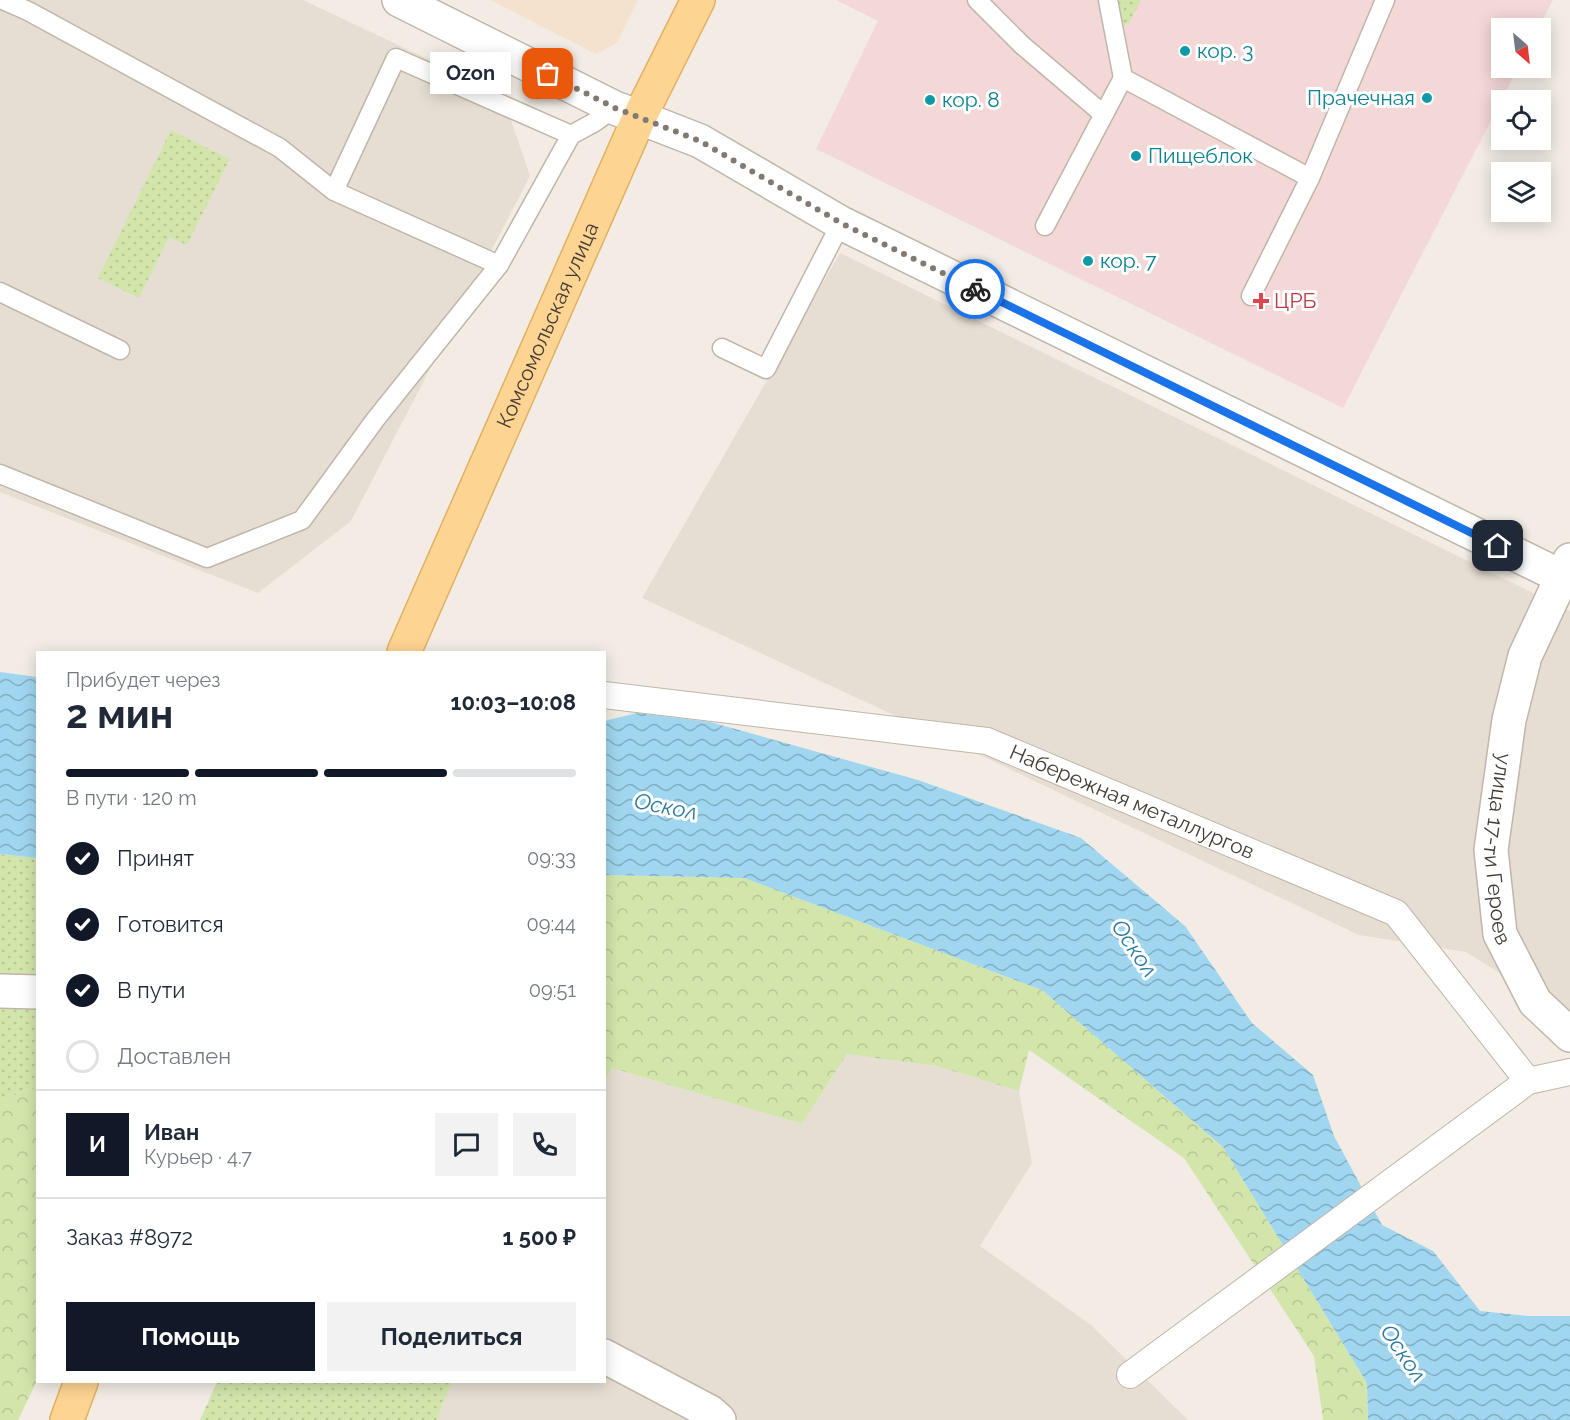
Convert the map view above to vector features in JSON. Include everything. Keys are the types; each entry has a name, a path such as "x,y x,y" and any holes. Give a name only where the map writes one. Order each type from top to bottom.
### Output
{"main road":[{"name":"Комсомольская улица","path":"404,651 614,176 627,113 698,0"},
{"path":"67,1420 81,1383"}],"street":[{"path":"416,5 627,113 700,141 841,223 1567,573"},
{"name":"улица 17-ти Героев","path":"1567,573 1525,656 1509,720 1491,850 1500,934 1535,1002 1570,1035"},
{"name":"Набережная металлургов","path":"606,694 987,741 1396,913 1528,1081"},
{"path":"0,991 36,992"},
{"path":"1130,1375 1528,1081 1570,1072"},
{"path":"606,1357 710,1412 719,1420"}],"lane":[{"path":"3,0 28,11 280,148 334,190 499,265"},
{"path":"977,0 1022,45 1104,114"},
{"path":"1045,226 1123,78 1108,0"},
{"path":"1251,296 1310,178 1385,0"},
{"path":"334,190 396,58 571,135"},
{"path":"1123,78 1310,178"},
{"path":"0,474 207,558 302,520 375,420 499,265 571,135 595,122 627,113"},
{"path":"722,348 766,369 841,223"},
{"path":"0,292 120,350"}],"shaded area":[{"path":"0,0 303,0 502,94 530,176 351,521 258,593 0,492"},
{"path":"490,0 638,0 617,43 596,54"},
{"name":"ЦРБ","path":"836,0 1553,0 1543,18 1491,18 1491,78 1513,78 1507,90 1491,90 1491,120 1343,408 816,149 878,21"},
{"path":"840,253 1570,611 1570,1017 1466,952 1359,935 642,598"},
{"path":"847,1054 936,1066 1019,1091 1032,1163 980,1246 1091,1325 1188,1420 437,1420 451,1383 606,1383 606,1077 612,1068 802,1124"}],"green space":[{"path":"1117,0 1141,0 1129,23 1122,26"},
{"path":"171,130 230,159 187,245 169,237 139,298 98,278"},
{"path":"0,854 36,858 36,1086 0,1101"},
{"path":"606,875 744,878 1042,990 1223,1147 1367,1383 1368,1420 1323,1420 1314,1356 1184,1158 1029,1050 1019,1091 936,1066 847,1054 802,1124 612,1068 606,1078"},
{"path":"36,1086 36,1383 18,1420 0,1420 0,1101"},
{"path":"217,1383 451,1383 437,1420 200,1420"}],"water":[{"path":"0,672 36,677 36,858 0,854"},
{"name":"Оскол","path":"637,713 710,722 918,780 1081,838 1185,926 1252,1023 1313,1075 1334,1136 1382,1225 1433,1251 1480,1311 1528,1316 1570,1316 1570,1420 1368,1420 1367,1383 1223,1147 1042,990 744,878 606,875 606,721"}],"way so far":[{"path":"548,74 615,108 700,141 841,223 975,289"}],"place":[{"name":"кор. 3","path":"1185,51"},
{"name":"Ozon","path":"548,74"},
{"name":"Прачечная","path":"1427,98"},
{"name":"кор. 8","path":"930,100"},
{"name":"Пищеблок","path":"1136,156"},
{"name":"кор. 7","path":"1088,261"},
{"name":"ЦРБ","path":"1261,301"}],"route":[{"path":"975,289 1498,546"}]}
